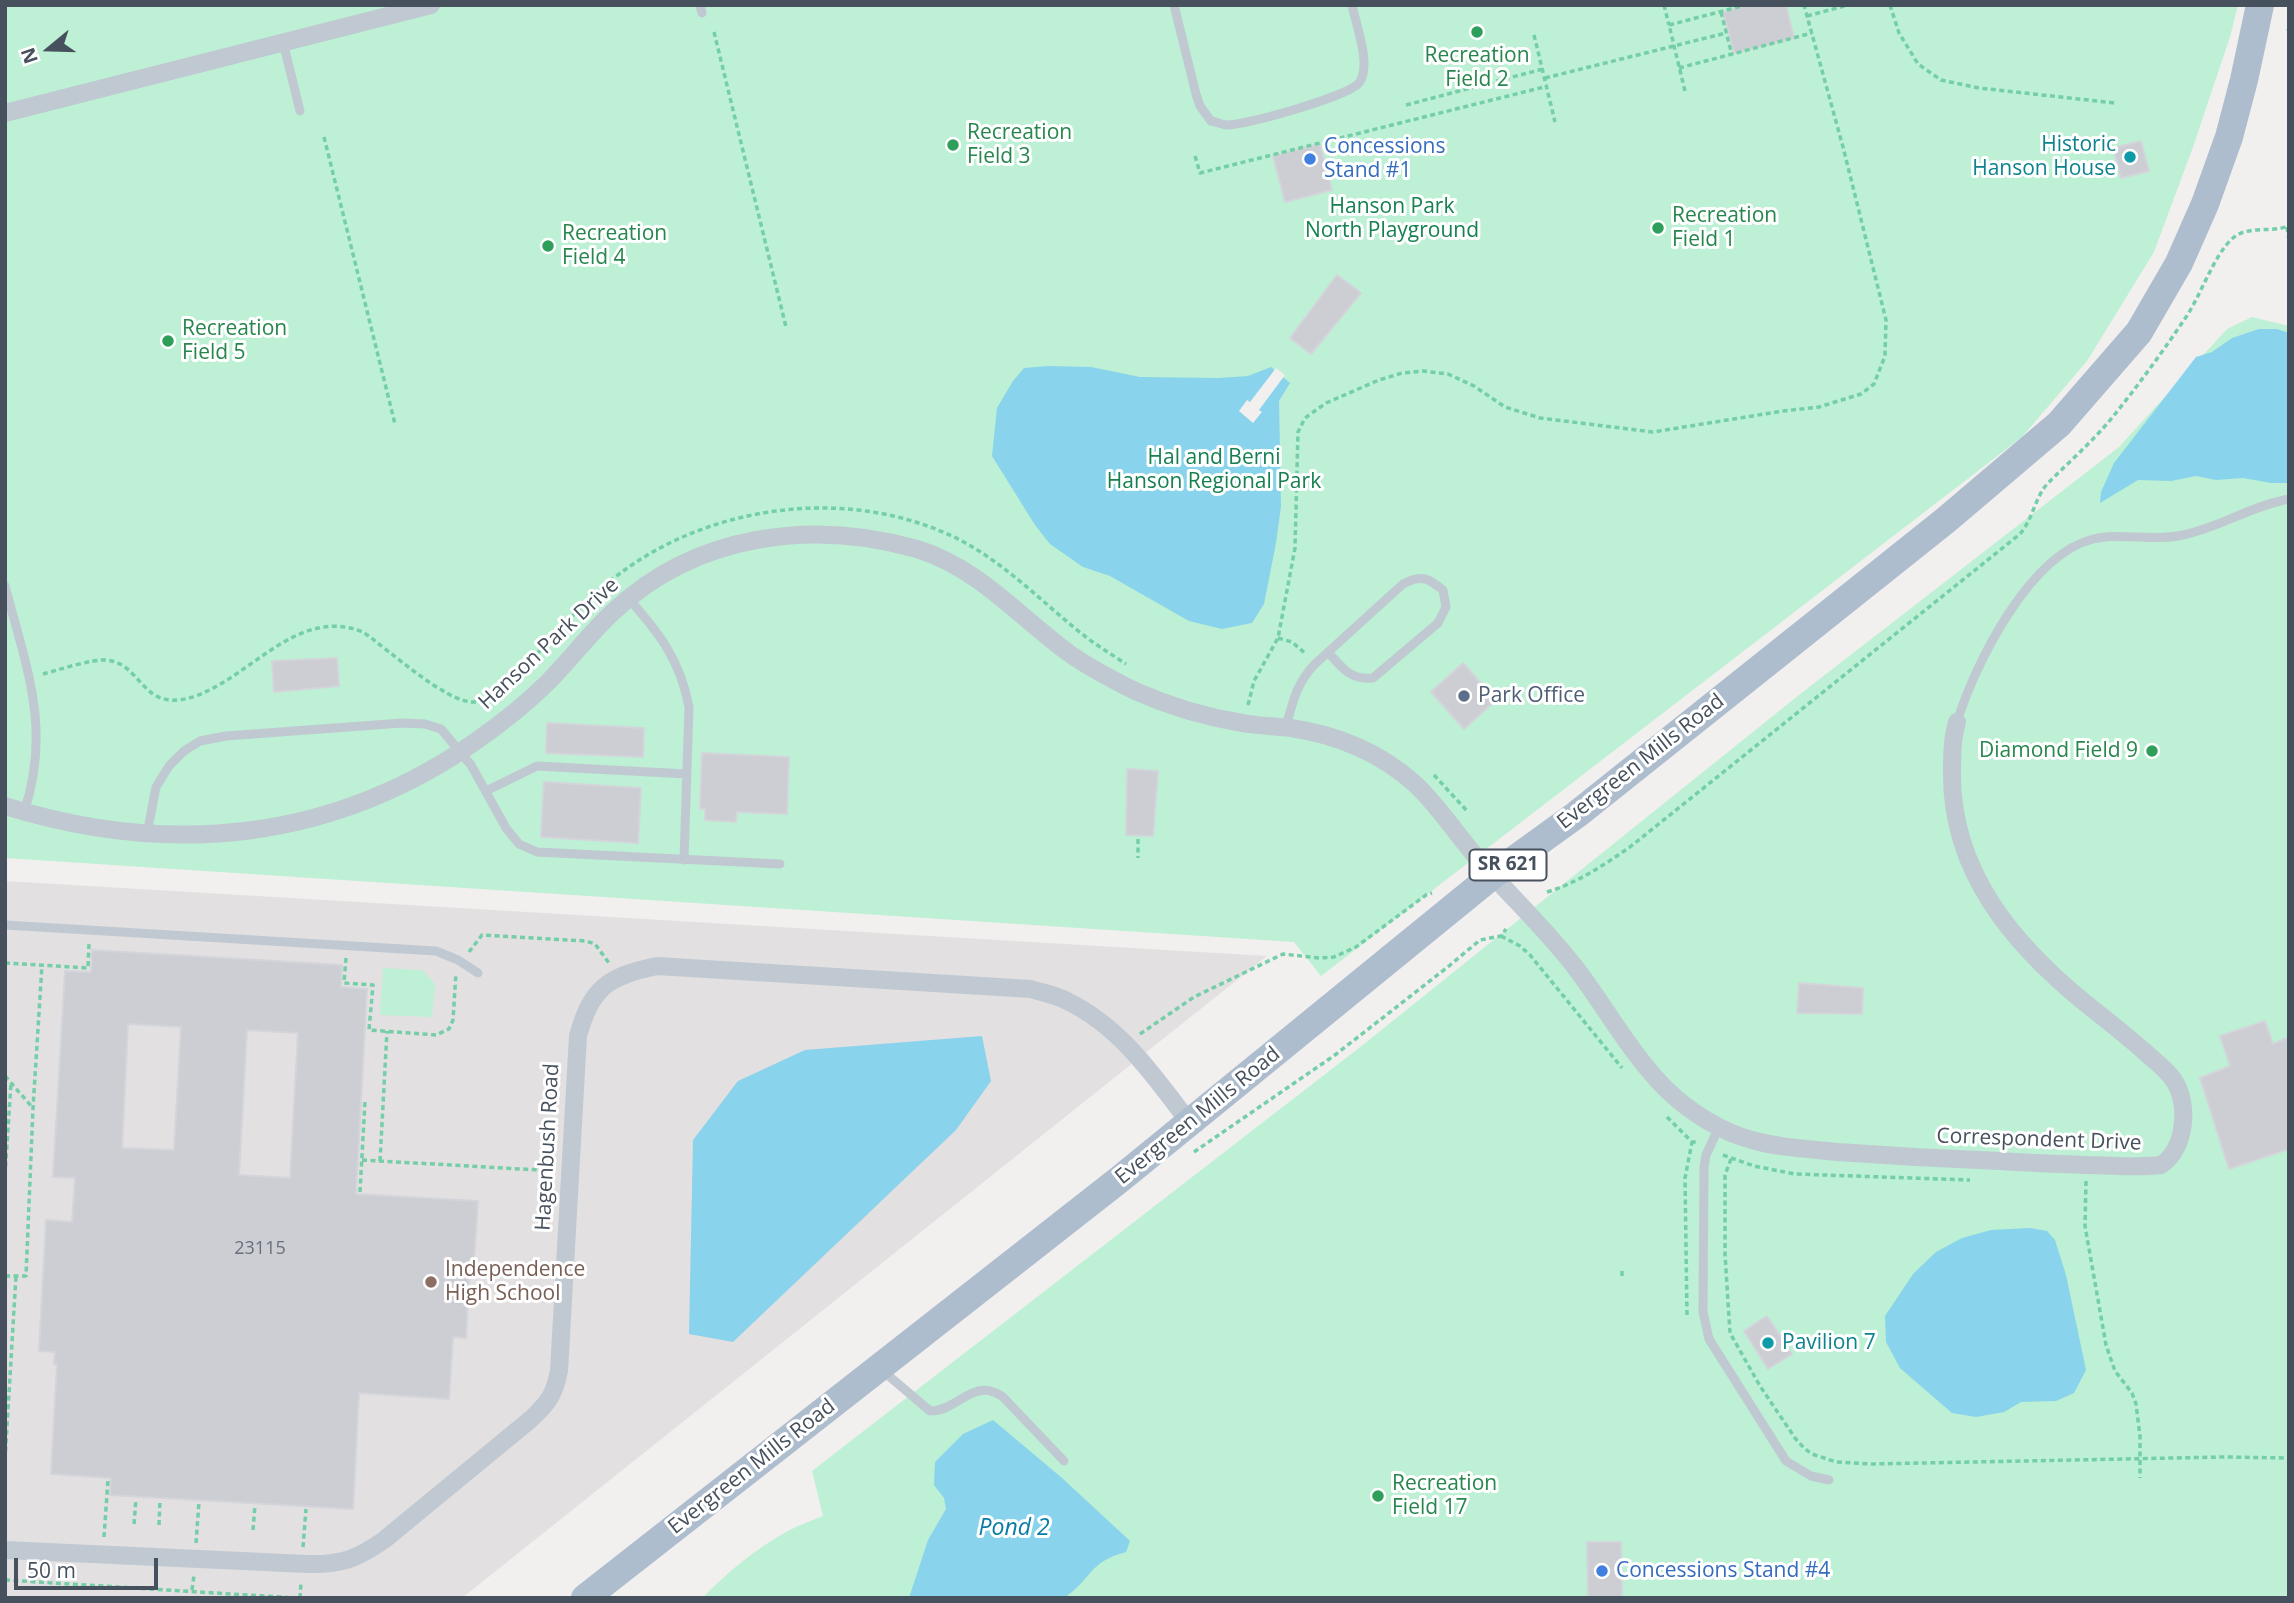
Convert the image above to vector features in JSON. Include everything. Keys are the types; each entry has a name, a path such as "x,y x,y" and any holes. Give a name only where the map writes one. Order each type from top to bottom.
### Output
{"main road":[{"name":"Evergreen Mills Road","path":"585,1598 1189,1122 1493,875 1587,806 1946,520 2050,432 2139,332 2179,263 2205,204 2229,137 2260,5"}],"street":[{"path":"5,113 431,5"},
{"name":"Hanson Park Drive","path":"5,806 66,823 147,834 231,834 317,817 401,785 460,751 520,708 614,611 643,587 696,558 735,544 801,533 873,540 920,550 966,572 992,589 1070,653 1132,689 1170,705 1244,724 1288,719 1357,746 1385,761 1414,783 1442,812 1493,875"},
{"name":"Correspondent Drive","path":"1493,875 1573,964 1613,1024 1672,1095 1719,1126 1746,1139 1787,1147 1918,1158 2151,1167 2161,1165 2172,1159 2179,1144 2182,1125 2180,1092 2174,1079 2042,966 2012,934 1976,878 1960,840 1952,792 1953,746 1957,722"},
{"name":"Hagenbush Road","path":"5,1550 331,1565 346,1562 384,1540 546,1405 555,1391 558,1371 578,1036 584,1014 595,995 610,982 630,972 657,967 1031,989 1066,1000 1102,1022 1142,1059 1189,1122"}],"lane":[{"path":"1174,5 1200,106 1211,121 1227,125 1318,102 1347,92 1359,83 1364,66 1352,5"},
{"path":"283,42 300,111"},
{"path":"1957,722 1982,662 2015,603 2046,567 2071,549 2099,538 2161,539 2181,536 2219,524 2254,508 2289,499"},
{"path":"1288,719 1302,677 1315,664 1328,652 1402,584 1414,578 1430,579 1443,590 1446,607 1438,623 1373,678 1362,679 1348,674 1328,652"},
{"path":"5,586 29,677 38,727 31,791 24,812"},
{"path":"629,599 663,640 678,665 685,685 689,707 684,860"},
{"path":"147,834 156,787 169,766 184,751 200,741 226,736 413,723 441,729 471,765 506,828 519,844 537,852 780,864"},
{"path":"486,791 537,766 687,774"},
{"path":"5,925 436,951 478,973"},
{"path":"1719,1126 1706,1155 1704,1167 1704,1326 1717,1354 1786,1461 1811,1476 1829,1480"},
{"path":"879,1367 930,1411 942,1411 978,1390 992,1389 1003,1397 1064,1461"}],"path":[{"path":"1664,5 1685,91"},
{"path":"1669,25 1746,5"},
{"path":"1248,705 1254,681 1278,638 1295,548 1297,432 1305,418 1316,410 1356,390 1402,373 1423,371 1448,374 1474,386 1505,407 1541,418 1653,432 1819,407 1861,394 1874,384 1885,356 1886,320 1804,5"},
{"path":"1807,16 1848,5"},
{"path":"1890,5 1899,33 1918,64 1941,80 1979,88 2115,103"},
{"path":"1721,12 1732,55"},
{"path":"714,32 786,327"},
{"path":"1545,78 1726,33"},
{"path":"1679,68 1812,33"},
{"path":"1535,34 1555,122"},
{"path":"1406,105 1543,69"},
{"path":"1195,156 1200,173 1548,86"},
{"path":"324,137 395,424"},
{"path":"1547,892 1595,870 1630,847 2020,534 2029,524 2046,485 2110,420 2161,354 2196,304 2222,251 2233,238 2246,230 2263,231 2288,227 2289,241"},
{"path":"29,677 107,660 123,667 138,679 148,692 166,701 184,699 216,688 291,637 314,628 334,626 350,627 363,632 447,695 474,702 492,696 509,685 599,590 650,553 699,529 730,519 824,509 867,510 914,523 959,540 995,561 1083,635 1128,665"},
{"path":"1278,638 1292,642 1315,664"},
{"path":"1239,704 1288,719"},
{"path":"1429,771 1468,812"},
{"path":"1138,839 1138,858"},
{"path":"1140,1034 1194,997 1283,954 1334,957 1356,947 1426,895 1436,892"},
{"path":"1501,936 1506,929"},
{"path":"5,963 88,968 90,930"},
{"path":"347,946 344,984 373,985 369,1030 436,1035 449,1029 453,1020 456,970 482,935 586,941 595,944 609,963"},
{"path":"1194,1152 1335,1055 1484,938 1501,936 1530,955 1624,1071"},
{"path":"5,1276 26,1276 42,965"},
{"path":"380,1161 387,1031"},
{"path":"5,1076 33,1108"},
{"path":"5,1175 11,1083"},
{"path":"360,1192 365,1101"},
{"path":"1660,1110 1695,1142 1685,1178 1687,1315"},
{"path":"1731,1159 1725,1175 1725,1254 1730,1333 1794,1438 1812,1454 1836,1462 1871,1464 2289,1458"},
{"path":"362,1160 539,1170"},
{"path":"2086,1164 2085,1226 2106,1345 2115,1371 2132,1393 2136,1404 2140,1478"},
{"path":"1622,1271 1622,1277"},
{"path":"5,1460 16,1276"},
{"path":"5,1351 12,1352"},
{"path":"102,1555 108,1480"},
{"path":"134,1524 136,1499"},
{"path":"159,1525 160,1500"},
{"path":"253,1530 255,1505"},
{"path":"5,1580 296,1598"}],"shaded area":[{"name":"Independence High School","path":"5,881 1267,956 462,1598 5,1598"}],"green space":[{"name":"Hal and Berni Hanson Regional Park","path":"5,5 2238,5 2193,147 2154,252 2087,361 2022,437 1321,976 1294,942 5,858"},
{"path":"2252,317 2289,326 2289,1598 702,1598 753,1553 792,1529 823,1516 812,1471 1359,1048 1799,695 2119,447 2227,329"},
{"path":"383,968 422,970 435,984 432,1017 380,1015"}],"water":[{"path":"2259,329 2277,329 2289,333 2289,483 2243,478 2216,480 2196,476 2171,481 2138,480 2100,503 2101,492 2114,463 2196,357 2212,352 2232,338"},
{"path":"1091,367 1140,377 1219,378 1248,376 1271,367 1290,383 1279,401 1281,506 1276,543 1264,604 1252,623 1222,629 1189,621 1110,576 1083,567 1050,544 992,456 997,408 1013,381 1024,368"},
{"path":"982,1036 991,1081 956,1130 733,1342 689,1334 693,1140 738,1081 805,1050"},
{"path":"2030,1228 2047,1231 2055,1240 2066,1275 2086,1370 2074,1393 2056,1401 2021,1402 2004,1412 1976,1417 1952,1413 1900,1368 1886,1342 1885,1316 1913,1274 1936,1252 1962,1238 1991,1230"},
{"name":"Pond 2","path":"993,1420 1062,1478 1130,1541 1126,1552 1097,1566 1064,1598 909,1598 928,1540 946,1509 944,1498 934,1485 935,1462 963,1434"}],"pier":[{"path":"1276,368 1285,375 1259,410 1262,412 1253,423 1239,411 1247,400 1250,402"}],"building":[{"path":"1749,5 1786,5 1794,38 1734,53 1723,12"},
{"name":"Historic Hanson House","path":"2141,141 2149,171 2121,178 2113,148"},
{"path":"1320,144 1332,190 1285,202 1273,156"},
{"path":"1337,275 1361,293 1311,354 1290,338"},
{"path":"337,658 339,686 274,692 272,661"},
{"name":"Park Office","path":"1463,663 1496,700 1464,729 1431,692"},
{"path":"547,723 644,728 643,757 546,753"},
{"path":"702,753 789,757 787,814 737,812 736,822 705,820 705,809 700,809"},
{"path":"1127,769 1158,771 1153,836 1126,835"},
{"path":"544,782 641,788 638,843 541,837"},
{"name":"Independence High School","path":"92,950 342,965 341,987 367,989 356,1194 478,1201 473,1276 469,1275 466,1338 453,1337 449,1399 359,1393 353,1509 110,1495 111,1478 51,1474 57,1364 54,1364 55,1352 39,1351 46,1220 72,1222 75,1178 53,1177 65,971 91,972","holes":["128,1024 181,1027 174,1150 122,1148","247,1030 298,1033 290,1178 239,1175"]},
{"path":"1799,983 1863,988 1862,1014 1797,1013"},
{"path":"2265,1021 2273,1044 2289,1037 2289,1149 2229,1169 2200,1078 2230,1066 2220,1036"},
{"name":"Pavilion 7","path":"1767,1316 1792,1354 1768,1369 1744,1331"},
{"path":"1587,1542 1621,1542 1622,1598 1588,1598"}],"place":[{"name":"Recreation Field 2","path":"1477,32"},
{"name":"Recreation Field 3","path":"953,145"},
{"name":"Historic Hanson House","path":"2130,157"},
{"name":"Concessions Stand #1","path":"1310,159"},
{"name":"Recreation Field 1","path":"1658,228"},
{"name":"Recreation Field 4","path":"548,246"},
{"name":"Recreation Field 5","path":"168,341"},
{"name":"Park Office","path":"1464,696"},
{"name":"Diamond Field 9","path":"2152,751"},
{"name":"Independence High School","path":"431,1282"},
{"name":"Pavilion 7","path":"1768,1343"},
{"name":"Recreation Field 17","path":"1378,1496"},
{"name":"Concessions Stand #4","path":"1602,1571"}],"park label":[{"name":"Hanson Park North Playground","path":"1392,219"}]}
